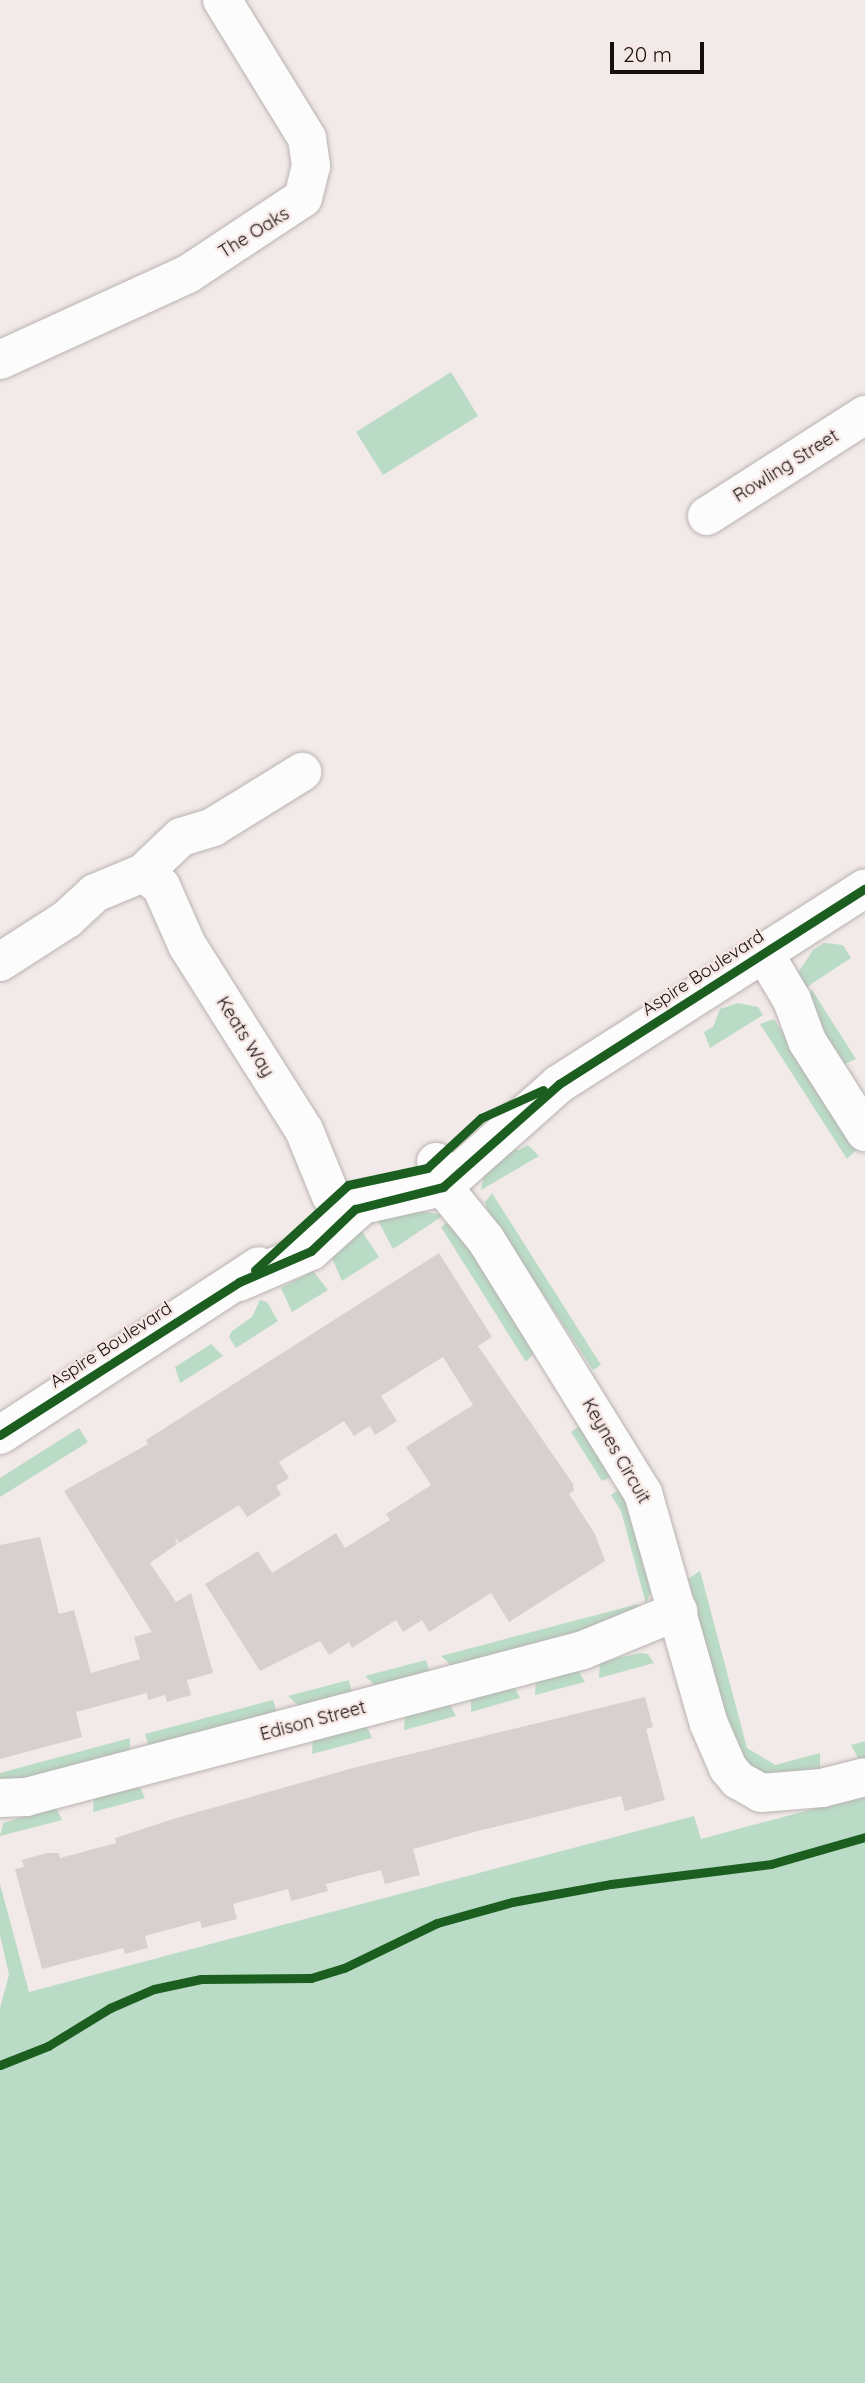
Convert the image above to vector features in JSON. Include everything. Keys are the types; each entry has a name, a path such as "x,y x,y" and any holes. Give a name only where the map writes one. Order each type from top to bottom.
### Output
{"street":[{"name":"The Oaks","path":"0,359 188,274 303,198 311,166 307,138 222,0"},
{"name":"Rowling Street","path":"707,516 865,415"},
{"path":"0,962 67,919 94,893 150,885 181,837 213,827 302,772"},
{"name":"Keats Way","path":"150,885 345,1197"},
{"name":"Aspire Boulevard","path":"0,1435 251,1276 345,1197 416,1172 446,1175 481,1118 559,1084 865,888"},
{"path":"755,958 777,1009 807,1041 865,1132"},
{"name":"Keynes Circuit","path":"446,1175 643,1493 709,1724 713,1770 736,1802 755,1809 778,1809 822,1788 865,1777"},
{"name":"Edison Street","path":"9,1803 682,1624"}],"green space":[{"path":"451,372 478,416 383,475 356,432"},
{"path":"824,943 843,945 851,958 805,988 798,981 799,971 813,950"},
{"path":"812,990 856,1059 843,1065 804,1001"},
{"path":"738,1003 758,1007 763,1015 710,1048 704,1032 713,1027 720,1009"},
{"path":"774,1019 857,1149 847,1159 760,1024"},
{"path":"528,1145 539,1156 481,1190 484,1173 507,1148 519,1150"},
{"path":"492,1193 601,1365 593,1370 487,1209 485,1202"},
{"path":"421,1211 444,1215 393,1249 376,1217"},
{"path":"453,1222 536,1351 526,1362 441,1227"},
{"path":"361,1230 379,1257 342,1281 331,1256"},
{"path":"313,1271 328,1290 292,1312 281,1288"},
{"path":"260,1300 267,1302 278,1321 236,1348 229,1337 232,1331 252,1317"},
{"path":"211,1344 223,1356 180,1383 175,1367"},
{"path":"579,1426 611,1477 602,1481 571,1432"},
{"path":"79,1428 88,1442 0,1497 0,1478"},
{"path":"619,1490 625,1492 651,1591 646,1604 621,1511 611,1495"},
{"path":"700,1571 747,1748 775,1765 820,1753 820,1770 759,1775 734,1747 688,1579"},
{"path":"638,1604 637,1615 629,1619 453,1667 441,1656"},
{"path":"640,1653 648,1654 654,1663 599,1678 600,1662"},
{"path":"426,1660 430,1673 377,1687 365,1676"},
{"path":"577,1669 585,1682 535,1695 536,1679"},
{"path":"349,1680 352,1693 300,1707 288,1696"},
{"path":"514,1686 520,1698 471,1712 471,1697"},
{"path":"273,1700 277,1713 153,1746 148,1744 145,1734"},
{"path":"449,1703 456,1716 404,1730 405,1714"},
{"path":"366,1725 372,1738 312,1754 313,1738"},
{"path":"130,1738 130,1753 0,1787 0,1773"},
{"path":"865,1741 865,1759 860,1761 851,1745"},
{"path":"139,1785 145,1798 93,1812 94,1797"},
{"path":"865,1795 865,2383 0,2383 0,2008 9,1975 0,1935 0,1884 29,1992 694,1816 701,1839"},
{"path":"56,1807 62,1820 0,1836 3,1823"}],"building":[{"path":"439,1253 492,1337 478,1346 573,1484 574,1491 569,1494 595,1534 605,1561 509,1622 491,1593 429,1632 422,1620 403,1632 396,1620 352,1648 349,1642 329,1655 320,1641 260,1671 205,1584 258,1551 272,1573 336,1533 345,1548 390,1520 386,1514 431,1485 406,1447 473,1405 443,1357 381,1396 397,1421 375,1435 370,1426 354,1436 344,1421 279,1462 289,1478 276,1486 281,1495 247,1517 239,1505 179,1543 175,1536 177,1544 150,1563 176,1602 191,1593 213,1673 187,1680 191,1695 167,1702 165,1695 148,1700 147,1693 76,1712 82,1737 0,1759 0,1545 40,1537 59,1614 74,1610 91,1673 140,1659 134,1637 152,1632 64,1491 148,1444 146,1440"},
{"path":"645,1697 653,1727 646,1729 665,1800 625,1811 621,1796 478,1831 413,1849 420,1875 385,1884 381,1870 326,1884 328,1891 291,1901 288,1889 233,1904 237,1919 202,1928 200,1921 145,1936 148,1948 125,1954 123,1948 42,1969 15,1869 24,1867 22,1860 47,1853 59,1853 60,1858 116,1843 115,1838 173,1819 353,1768"}],"cycle path":[{"path":"0,1435 239,1282 311,1251 355,1209 443,1187 559,1084 865,888"},
{"path":"255,1270 348,1185 427,1168 481,1118 543,1090"},
{"path":"0,2065 48,2046 110,2008 154,1989 201,1979 311,1978 344,1968 437,1923 512,1902 611,1884 771,1864 865,1837"}]}
